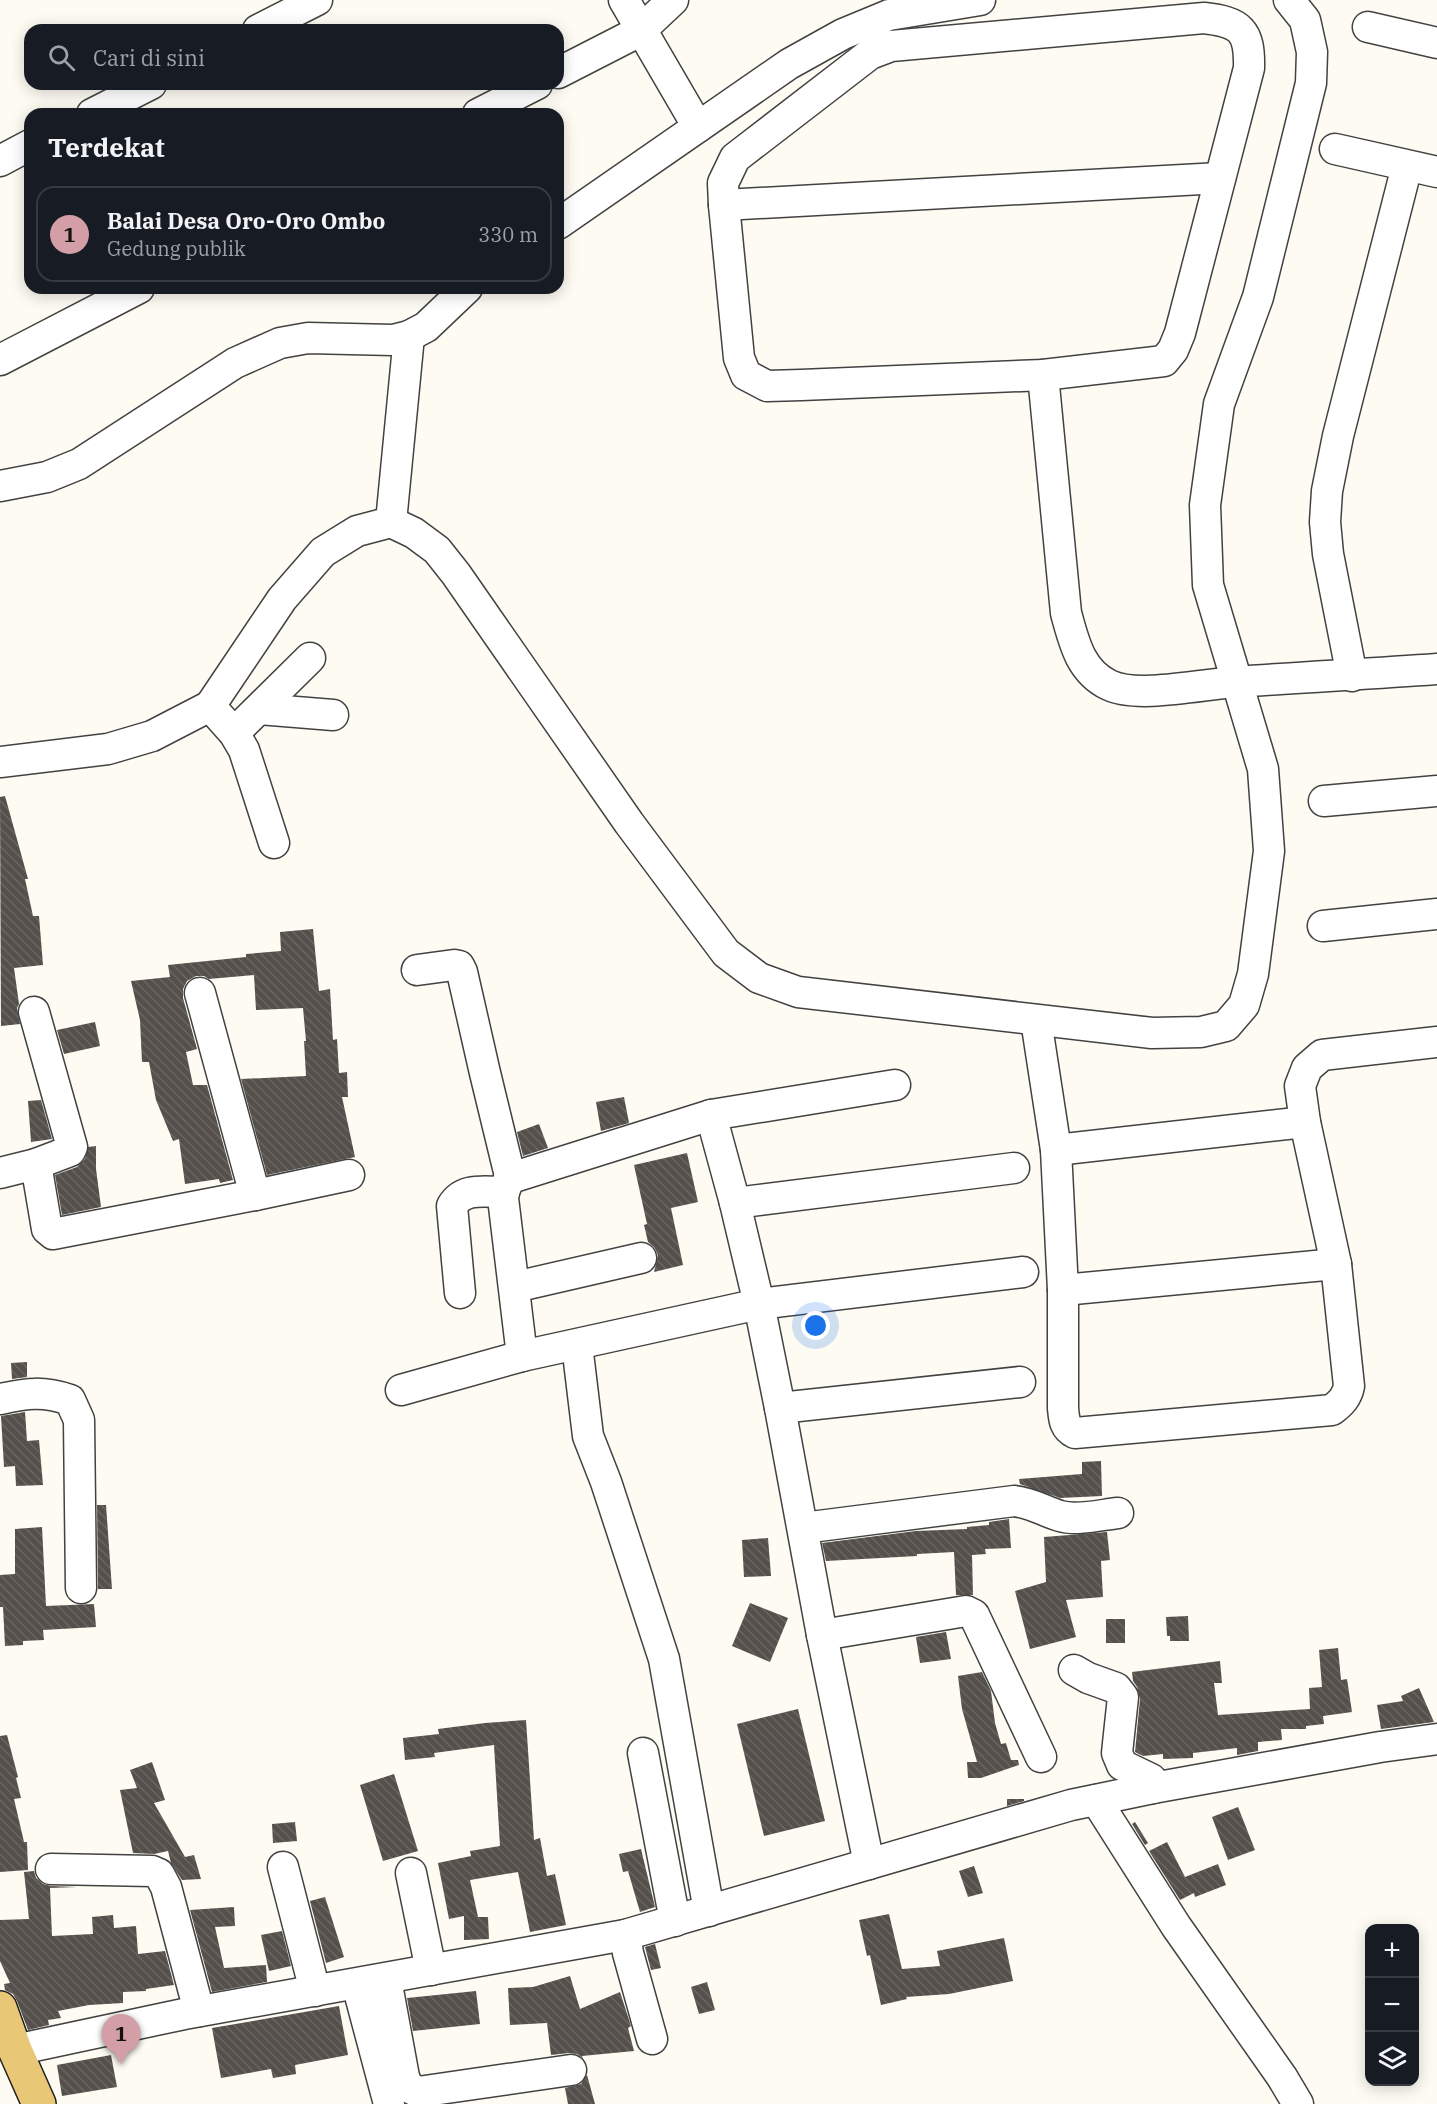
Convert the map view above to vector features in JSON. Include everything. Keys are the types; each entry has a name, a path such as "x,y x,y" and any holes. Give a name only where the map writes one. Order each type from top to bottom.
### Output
{"main road":[{"path":"1,2016 32,2097"}],"street":[{"path":"270,24 317,0"},
{"path":"624,0 698,127"},
{"path":"564,70 640,31 673,0"},
{"path":"564,220 789,64 843,34 890,15 980,0"},
{"path":"0,762 108,749 152,736 210,706 282,599 322,552 357,531 390,522 414,533 437,550 629,823 726,953 759,978 798,992 1152,1033 1201,1032 1226,1026 1244,1005 1253,974 1269,851 1263,770 1208,585 1206,505 1219,404 1258,297 1311,83 1312,52 1305,20 1289,0"},
{"path":"1204,18 1227,21 1242,31 1249,51 1249,68 1220,178 1180,333 1173,350 1164,361 1043,375 767,386 746,375 739,358 723,183 735,158 870,54 891,46 1204,18"},
{"path":"1368,27 1437,43"},
{"path":"104,108 139,90"},
{"path":"490,108 525,90"},
{"path":"0,161 24,148"},
{"path":"1335,149 1437,172"},
{"path":"1352,676 1328,554 1325,522 1328,491 1338,436 1407,166"},
{"path":"724,205 1220,178"},
{"path":"0,360 127,294"},
{"path":"0,486 47,477 79,464 236,363 280,343 308,338 393,340 409,336 426,327 461,294"},
{"path":"390,522 409,336"},
{"path":"1043,375 1066,613 1074,645 1089,671 1110,686 1141,692 1236,682 1437,669"},
{"path":"234,733 310,658"},
{"path":"210,706 234,733 244,750 274,843"},
{"path":"259,709 333,715"},
{"path":"1324,801 1437,791"},
{"path":"1323,926 1437,914"},
{"path":"417,970 454,964 459,966 462,972 507,1184 522,1356"},
{"path":"200,993 255,1195"},
{"path":"0,1173 36,1164 70,1151 72,1147 34,1012"},
{"path":"1036,1020 1056,1150 1063,1290 1063,1408 1065,1424 1074,1433 1332,1410 1347,1395 1349,1386 1336,1264 1305,1122 1300,1086 1307,1068 1322,1054 1437,1042"},
{"path":"460,1293 452,1206 461,1194 507,1184 514,1177 711,1115 895,1086"},
{"path":"711,1115 759,1304 822,1635 869,1864"},
{"path":"1056,1150 1305,1122"},
{"path":"36,1164 47,1229 53,1234 349,1175"},
{"path":"735,1203 1014,1168"},
{"path":"515,1287 641,1258"},
{"path":"1063,1290 1336,1264"},
{"path":"401,1390 522,1356 759,1304 1023,1272"},
{"path":"577,1344 588,1436 606,1482 664,1659 709,1911"},
{"path":"780,1408 1020,1382"},
{"path":"0,1399 24,1393 48,1393 70,1400 79,1420 81,1588"},
{"path":"803,1528 1007,1501 1031,1504 1062,1517 1071,1518 1118,1513"},
{"path":"822,1635 966,1611 974,1615 1041,1757"},
{"path":"1074,1670 1088,1678 1116,1688 1123,1697 1117,1753 1122,1765 1151,1779 1153,1788"},
{"path":"15,2050 200,2011 625,1935 1096,1800 1380,1747 1437,1739"},
{"path":"643,1753 675,1921"},
{"path":"1096,1800 1176,1926 1282,2077 1298,2104"},
{"path":"284,1867 315,1990"},
{"path":"51,1869 159,1874 166,1887 200,2011"},
{"path":"411,1873 431,1970"},
{"path":"625,1935 652,2039"},
{"path":"386,1978 405,2077 408,2087 418,2092 571,2070"},
{"path":"357,1984 389,2104"}],"building":[{"path":"5,796 28,879 25,879 33,916 39,916 43,965 14,968 20,1024 1,1026 0,797"},
{"path":"313,929 319,991 330,989 333,1040 337,1039 339,1073 347,1072 348,1097 342,1097 355,1157 267,1175 241,1079 306,1076 303,1008 256,1010 254,975 209,979 196,976 187,981 183,989 183,998 197,1049 186,1052 193,1085 207,1085 233,1180 220,1183 219,1179 185,1184 179,1139 173,1141 156,1100 149,1062 142,1062 140,1020 131,981 170,977 168,965 281,951 280,932"},
{"path":"95,1022 100,1046 64,1054 57,1030"},
{"path":"624,1097 629,1123 601,1131 596,1102"},
{"path":"41,1100 52,1139 31,1142 28,1101"},
{"path":"539,1124 548,1148 523,1156 517,1132"},
{"path":"96,1146 96,1169 101,1207 62,1215 55,1175 77,1167 85,1159 88,1147"},
{"path":"687,1153 698,1202 671,1208 683,1265 654,1272 658,1255 648,1242 644,1225 647,1224 634,1165"},
{"path":"27,1362 27,1377 12,1379 11,1363"},
{"path":"25,1412 27,1441 39,1440 43,1485 16,1486 15,1466 4,1467 1,1416"},
{"path":"1101,1461 1102,1496 1060,1498 1020,1484 1019,1479 1082,1474 1082,1462"},
{"path":"97,1505 106,1505 112,1589 98,1589"},
{"path":"1009,1519 1011,1548 985,1549 986,1554 972,1555 973,1595 956,1595 954,1552 826,1561 822,1543 916,1531 967,1529 967,1527 989,1525 989,1522"},
{"path":"42,1527 46,1606 94,1604 96,1627 43,1630 44,1640 23,1641 23,1645 5,1646 3,1607 0,1607 0,1575 15,1574 15,1529"},
{"path":"1107,1532 1110,1560 1101,1561 1103,1597 1066,1600 1076,1637 1030,1649 1015,1591 1046,1582 1044,1537"},
{"path":"768,1538 771,1576 744,1577 742,1540"},
{"path":"750,1603 788,1618 770,1662 732,1646"},
{"path":"1188,1616 1189,1641 1170,1641 1170,1636 1167,1636 1166,1617"},
{"path":"1106,1619 1125,1619 1125,1643 1106,1643"},
{"path":"946,1632 951,1659 920,1663 916,1637"},
{"path":"1338,1648 1341,1680 1347,1679 1352,1712 1323,1716 1324,1724 1306,1726 1306,1729 1281,1729 1282,1740 1258,1742 1258,1751 1237,1755 1237,1748 1193,1753 1193,1758 1163,1759 1163,1754 1143,1756 1135,1752 1140,1699 1132,1672 1220,1661 1222,1683 1214,1683 1218,1715 1310,1709 1309,1688 1322,1687 1319,1650"},
{"path":"982,1672 991,1691 995,1723 1001,1744 1006,1743 1011,1760 1018,1760 1019,1765 981,1778 968,1778 967,1762 977,1762 962,1709 958,1676"},
{"path":"1419,1688 1434,1722 1381,1729 1377,1705 1403,1701 1401,1696"},
{"path":"798,1709 825,1821 764,1836 737,1724"},
{"path":"526,1720 534,1840 540,1838 547,1876 555,1874 566,1925 530,1932 518,1872 470,1880 478,1917 488,1917 489,1939 464,1940 464,1916 449,1919 438,1863 471,1856 470,1851 500,1846 494,1745 434,1753 435,1757 405,1760 403,1738 439,1734 438,1729"},
{"path":"7,1735 18,1777 16,1778 21,1798 14,1799 24,1842 27,1842 28,1870 0,1872 0,1736"},
{"path":"152,1762 165,1800 154,1803 185,1857 194,1855 201,1879 182,1880 171,1863 168,1851 154,1854 133,1853 120,1790 137,1788 130,1770"},
{"path":"394,1774 418,1851 383,1861 360,1785"},
{"path":"1007,1799 1024,1799 1024,1801 1007,1806"},
{"path":"1238,1807 1255,1850 1228,1860 1212,1817"},
{"path":"295,1822 297,1841 273,1843 272,1824"},
{"path":"1135,1822 1148,1843 1145,1845 1132,1824"},
{"path":"1167,1842 1185,1877 1218,1864 1226,1885 1195,1897 1194,1893 1180,1900 1149,1851"},
{"path":"641,1849 655,1907 640,1912 628,1871 623,1872 619,1854"},
{"path":"974,1866 983,1893 968,1897 959,1871"},
{"path":"34,1871 36,1878 43,1884 77,1887 50,1888 52,1936 93,1934 92,1917 113,1915 114,1928 136,1926 138,1954 165,1951 174,1985 146,1989 146,1991 123,1992 123,2003 89,2005 58,2011 61,2018 48,2020 49,2025 28,2030 13,1994 5,1990 4,1984 10,1983 0,1961 0,1920 29,1919 24,1872"},
{"path":"325,1897 344,1957 326,1963 310,1901"},
{"path":"234,1907 235,1926 215,1927 224,1968 266,1965 267,1982 212,1992 190,1910"},
{"path":"889,1914 902,1969 940,1966 937,1951 1004,1938 1013,1981 949,1994 906,1997 907,1999 881,2005 870,1955 867,1956 859,1920"},
{"path":"282,1931 291,1966 269,1971 261,1935"},
{"path":"655,1944 661,1968 651,1970 645,1947"},
{"path":"570,1976 580,2009 620,1992 631,2026 628,2028 634,2051 582,2056 583,2058 569,2053 551,2055 547,2023 510,2025 508,1988 533,1987"},
{"path":"707,1982 715,2010 699,2014 691,1987"},
{"path":"476,1991 480,2024 413,2031 407,1998"},
{"path":"339,2006 348,2055 295,2065 296,2074 273,2078 271,2069 221,2078 212,2028"},
{"path":"111,2055 117,2087 62,2096 57,2065"},
{"path":"587,2075 595,2104 568,2104 565,2088 581,2084"}],"place":[{"name":"Balai Desa Oro-Oro Ombo","path":"121,2064"}]}
